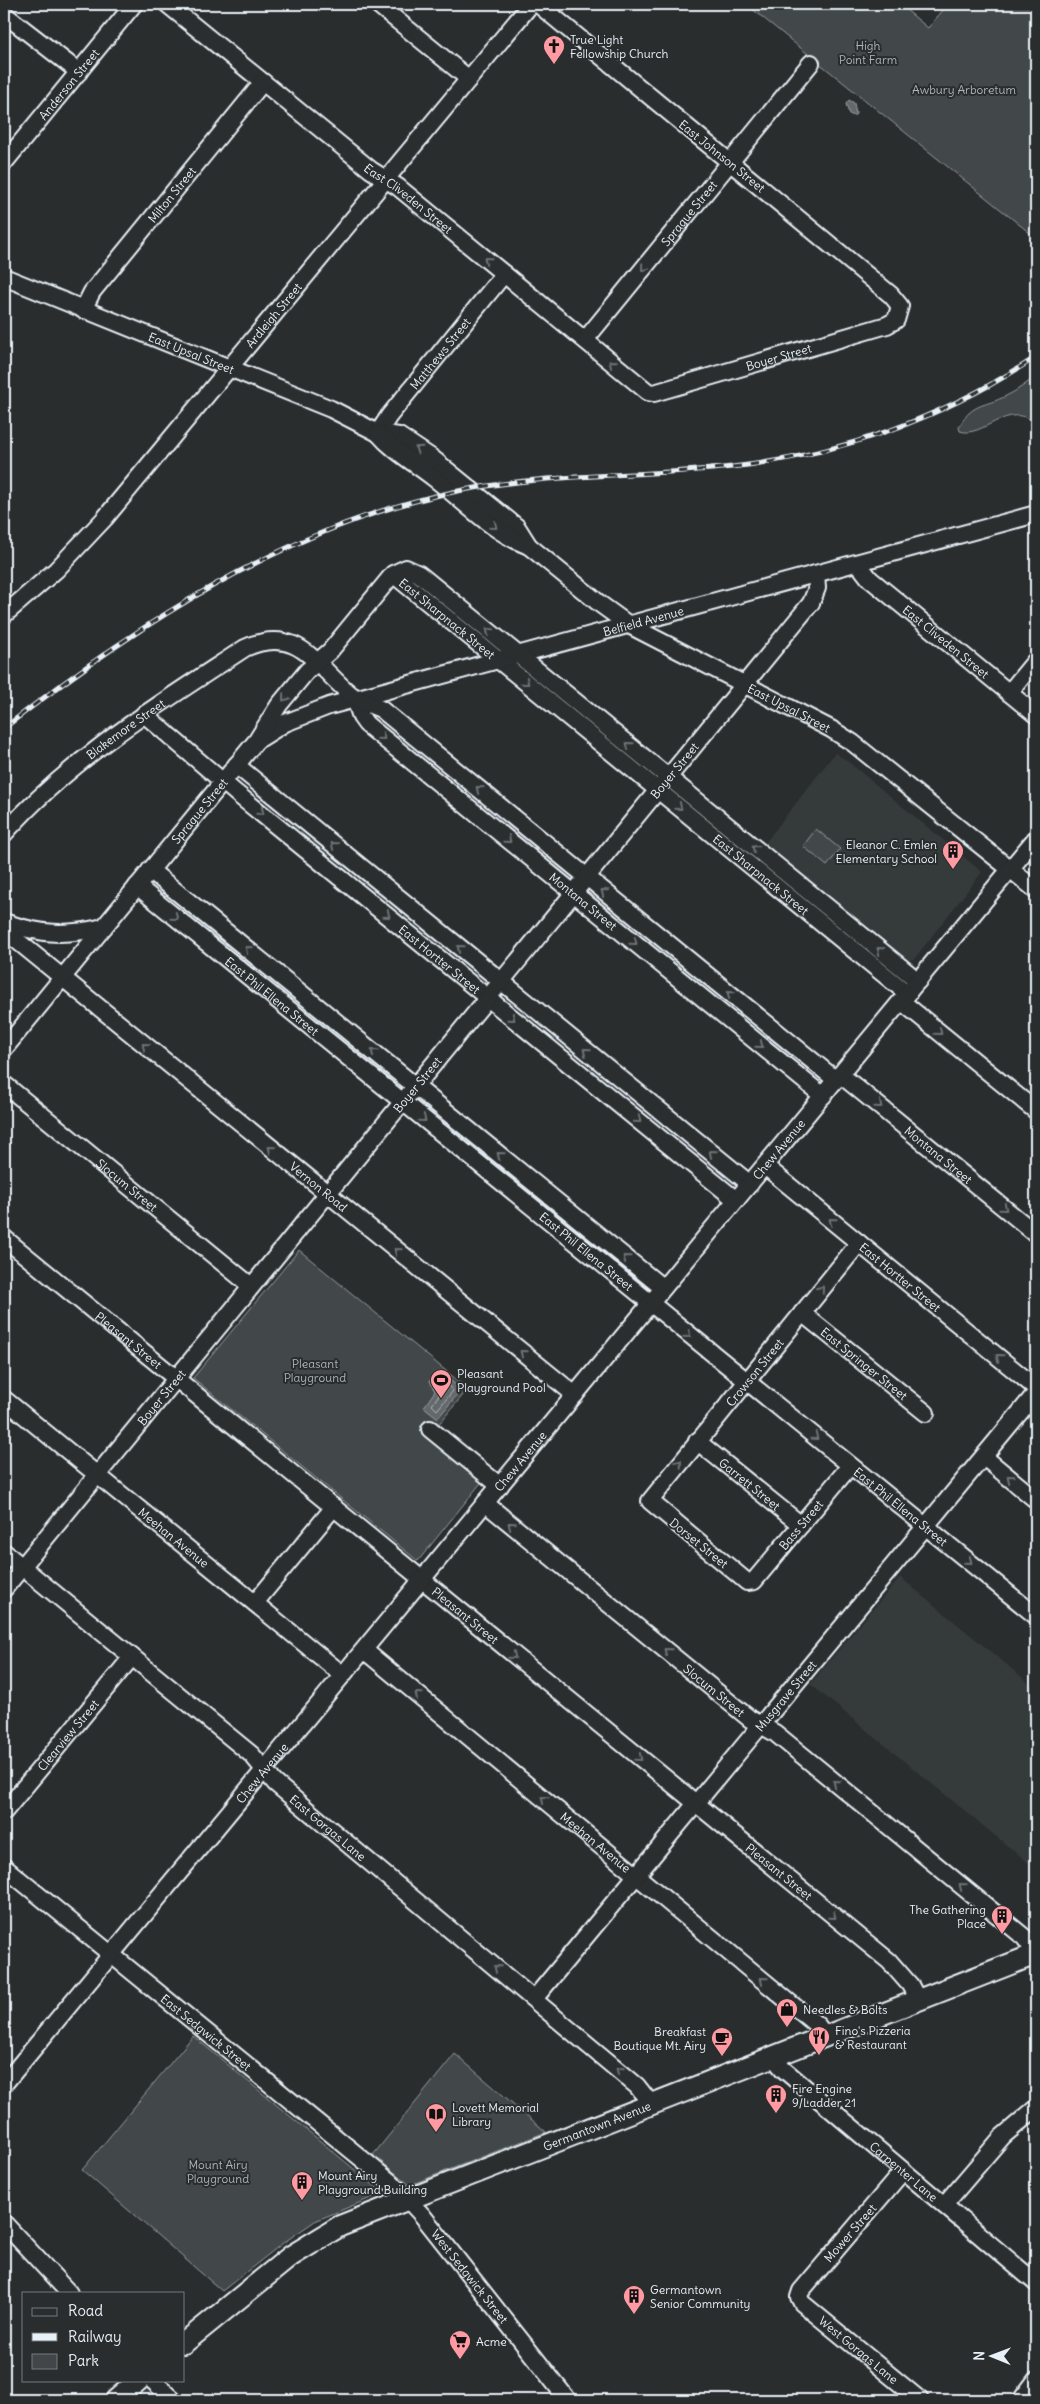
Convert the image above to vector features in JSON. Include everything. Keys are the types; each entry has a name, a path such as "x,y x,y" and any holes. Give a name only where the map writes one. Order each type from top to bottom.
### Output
{"main road":[{"name":"Germantown Avenue","path":"185,2342 279,2264 310,2242 340,2226 1036,1954"},
{"path":"116,2400 137,2382"}],"street":[{"name":"Anderson Street","path":"5,158 79,72 134,4"},
{"name":"East Cliveden Street","path":"167,4 371,170 398,187 650,393"},
{"path":"377,4 468,79"},
{"name":"Ardleigh Street","path":"4,615 44,581 82,543 531,4"},
{"name":"East Johnson Street","path":"538,4 892,295 898,302 900,311"},
{"path":"4,14 79,72"},
{"name":"Sprague Street","path":"585,340 811,63"},
{"name":"Milton Street","path":"83,310 92,292 263,82"},
{"name":"Matthews Street","path":"378,433 389,416 504,274"},
{"name":"East Upsal Street","path":"4,278 331,409 378,433 391,448 435,478 509,539 529,546 629,625 831,729 853,743 1036,890"},
{"name":"Boyer Street","path":"650,393 887,325 896,320 900,311"},
{"name":"Belfield Avenue","path":"257,740 299,716 355,699 1036,514"},
{"name":"East Cliveden Street","path":"860,562 870,579 1036,715"},
{"name":"East Sharpnack Street","path":"663,783 499,660 393,574 401,568 415,571 518,654 663,783 909,992 1036,1111"},
{"name":"Sprague Street","path":"4,1049 257,740 279,705 307,671 330,651 393,574"},
{"name":"Boyer Street","path":"4,1588 502,982 811,602 817,588 816,574"},
{"name":"Montana Street","path":"261,642 278,640 294,644 317,662 355,699 382,710 586,877 1036,1234"},
{"name":"Blakemore Street","path":"4,834 56,781 103,743 245,648 261,642"},
{"path":"1009,693 1036,660"},
{"name":"Montana Street","path":"355,699 361,717 366,724 823,1096"},
{"name":"East Hortter Street","path":"144,714 736,1200"},
{"name":"East Hortter Street","path":"236,765 750,1184"},
{"name":"Chew Avenue","path":"4,2084 1036,838"},
{"name":"East Phil Ellena Street","path":"150,870 664,1288"},
{"name":"East Phil Ellena Street","path":"137,886 1036,1616"},
{"path":"4,922 30,930 56,934 70,934 104,927"},
{"name":"Vernon Road","path":"4,930 575,1395"},
{"name":"Slocum Street","path":"4,1084 251,1286"},
{"name":"East Hortter Street","path":"765,1166 1036,1388"},
{"name":"Pleasant Street","path":"4,1238 889,1961 910,1985 918,2000"},
{"name":"Crowson Street","path":"650,1501 858,1243"},
{"name":"East Springer Street","path":"802,1313 926,1413"},
{"name":"Musgrave Street","path":"534,1999 1036,1393"},
{"name":"Meehan Avenue","path":"4,1399 343,1675"},
{"path":"430,1429 500,1486"},
{"name":"Garrett Street","path":"697,1442 800,1525"},
{"path":"984,1456 1036,1500"},
{"name":"Bass Street","path":"751,1582 754,1581 850,1466"},
{"name":"Dorset Street","path":"650,1501 725,1564 751,1582"},
{"name":"Slocum Street","path":"485,1503 750,1719 775,1733 1024,1936 1036,1954"},
{"path":"255,1603 334,1507"},
{"name":"East Gorgas Lane","path":"4,1552 252,1755 275,1783 637,2086 652,2105"},
{"name":"Meehan Avenue","path":"364,1650 818,2026 825,2036"},
{"name":"Clearview Street","path":"4,1812 132,1657"},
{"name":"East Sedgwick Street","path":"4,1867 409,2199"},
{"name":"Carpenter Lane","path":"773,2057 783,2069 1036,2283"},
{"path":"944,2205 1003,2136 1036,2108"},
{"name":"Mower Street","path":"799,2297 801,2291 904,2171"},
{"name":"West Sedgwick Street","path":"409,2199 568,2400"},
{"path":"4,2223 68,2292"},
{"name":"West Gorgas Lane","path":"799,2297 802,2303 920,2400"},
{"path":"1021,2400 1036,2380"},
{"path":"154,2382 174,2400"}],"shaded area":[{"name":"Eleanor C. Emlen Elementary School","path":"835,753 982,872 914,959 906,960 765,843"},
{"path":"900,1577 1036,1689 1036,1869 810,1684"},
{"path":"148,2389 160,2400 135,2400"}],"green space":[{"name":"Awbury Arboretum","path":"746,4 899,4 928,28 948,4 1036,4 1036,238"},
{"path":"1036,376 1036,423 1026,417 1015,416 1005,418 977,430 960,431 959,427 964,419 974,409 1010,394"},
{"path":"816,829 840,849 827,866 803,846"},
{"name":"Pleasant Playground","path":"299,1250 468,1389 438,1425 492,1469 418,1561 193,1378"},
{"name":"Mount Airy Playground","path":"193,2036 383,2193 315,2221 283,2243 222,2291 82,2170"},
{"path":"455,2054 546,2132 410,2185 373,2155"}],"water":[{"path":"849,100 854,103 856,114 854,116 849,114 846,104"},
{"name":"Pleasant Playground Pool","path":"442,1372 461,1390 438,1418 424,1407 435,1391 429,1381"}],"railway":[{"path":"4,728 160,617 215,584 272,555 331,529 391,508 453,492 488,486 557,478 732,467 813,453 852,443 929,415 965,398 1036,357"}],"place":[{"name":"True Light Fellowship Church","path":"554,65"},
{"name":"Eleanor C. Emlen Elementary School","path":"953,870"},
{"name":"Pleasant Playground Pool","path":"441,1399"},
{"name":"The Gathering Place","path":"1002,1935"},
{"name":"Needles & Bolts","path":"787,2028"},
{"name":"Fino's Pizzeria & Restaurant","path":"819,2056"},
{"name":"Breakfast Boutique Mt. Airy","path":"722,2057"},
{"name":"Fire Engine 9/Ladder 21","path":"776,2114"},
{"name":"Lovett Memorial Library","path":"436,2133"},
{"name":"Mount Airy Playground Building","path":"302,2201"},
{"name":"Germantown Senior Community","path":"634,2315"},
{"name":"Acme","path":"460,2360"}],"park label":[{"name":"High Point Farm","path":"868,52"}]}
